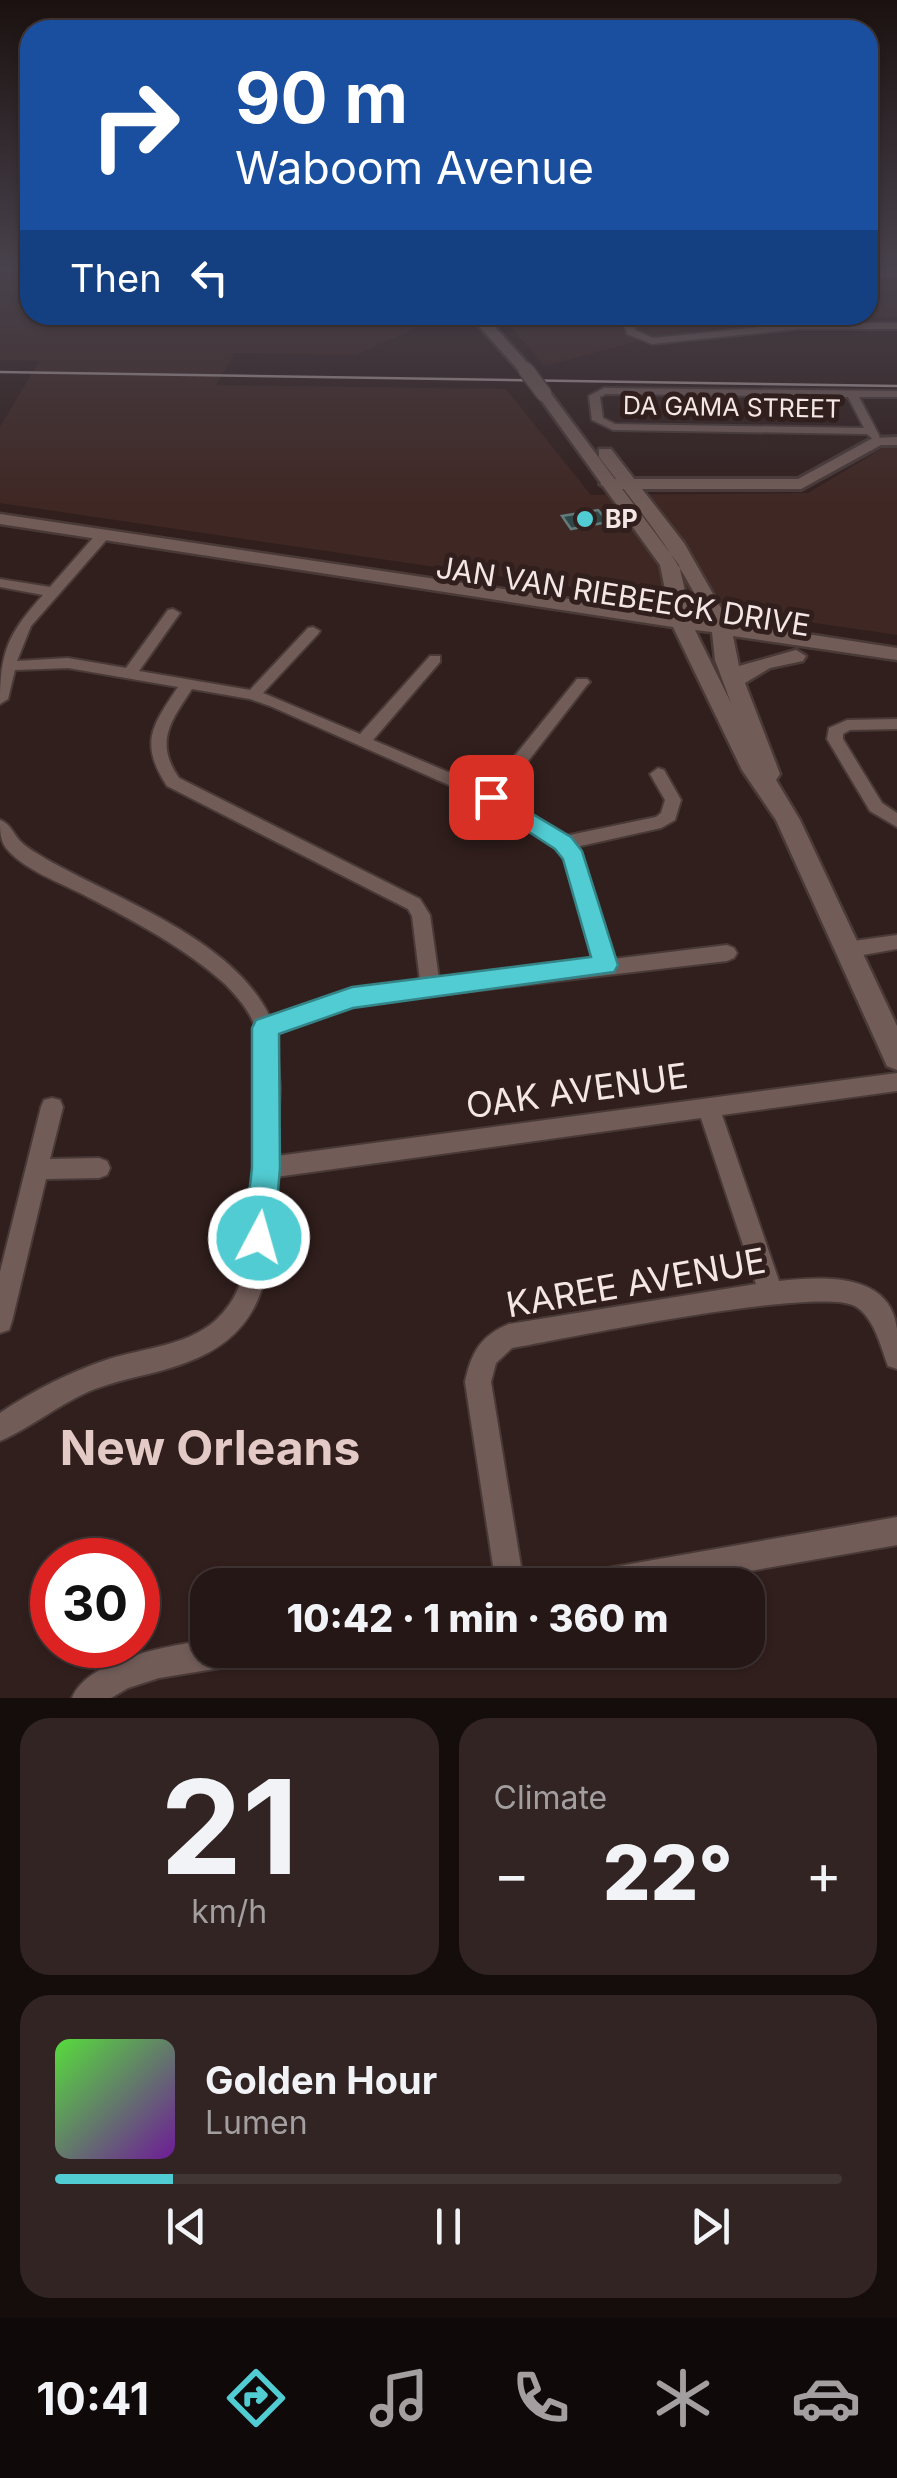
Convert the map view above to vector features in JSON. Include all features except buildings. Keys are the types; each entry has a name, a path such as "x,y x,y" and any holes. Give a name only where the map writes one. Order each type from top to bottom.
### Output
{"main road":[{"path":"510,349 532,371"},
{"path":"516,349 550,394 630,483 691,568 723,638 734,682 769,769 768,784"},
{"path":"550,394 608,484 661,552 674,580 686,633 739,743 754,770 768,784 897,1057"},
{"name":"JAN VAN RIEBEECK DRIVE","path":"0,518 374,574 686,633"},
{"name":"JAN VAN RIEBEECK DRIVE","path":"341,572 492,612 897,654"},
{"path":"505,597 636,604 657,598 674,580"},
{"name":"JAN VAN RIEBEECK DRIVE","path":"723,638 796,656 897,672"},
{"path":"734,682 745,670 763,662 796,656"}],"street":[{"name":"DA GAMA STREET","path":"852,393 596,393 598,420 613,428 873,436"},
{"path":"873,436 852,393 897,394"},
{"path":"608,484 800,484 873,436 897,441"},
{"path":"0,699 17,637 104,534"},
{"path":"0,583 52,592"},
{"path":"130,673 173,613"},
{"path":"253,696 313,631"},
{"path":"364,740 435,659"},
{"path":"9,666 68,663 253,696 491,797 563,843 580,872 605,965"},
{"path":"491,797 582,682"},
{"path":"188,684 157,737 156,754 173,782 414,904 420,915 430,986"},
{"path":"897,724 847,725 835,732 835,739 876,807 897,821"},
{"path":"563,843 661,822 669,816 673,800 658,774"},
{"path":"0,1428 66,1388 186,1350 222,1331 244,1303 256,1272 266,1168 266,1028 240,984 210,959 36,862 1,831"},
{"path":"846,950 897,942"},
{"path":"266,1028 338,1000 727,953"},
{"name":"OAK AVENUE","path":"266,1168 897,1082"},
{"path":"708,1106 770,1294"},
{"path":"0,1321 52,1107"},
{"path":"38,1170 99,1168"},
{"name":"KAREE AVENUE","path":"507,1568 478,1382 482,1360 492,1344 510,1336 770,1294 842,1290 857,1294 882,1320 897,1357"},
{"path":"687,1568 897,1531"},
{"path":"88,1698 107,1681 142,1668 190,1659"}],"shaded area":[{"path":"0,349 369,349 356,355 235,353 216,385 506,389 591,495 808,493 888,445 897,445 897,635 0,503 0,427 39,361 0,360"},
{"path":"530,349 608,349 545,366"}],"railway":[{"path":"0,372 897,386"}],"place":[{"name":"BP","path":"585,519"}],"district":[{"name":"New Orleans","path":"210,1448"}],"route":[{"path":"259,1238 266,1168 266,1028 352,997 605,965 574,856 563,843 491,797"}]}
